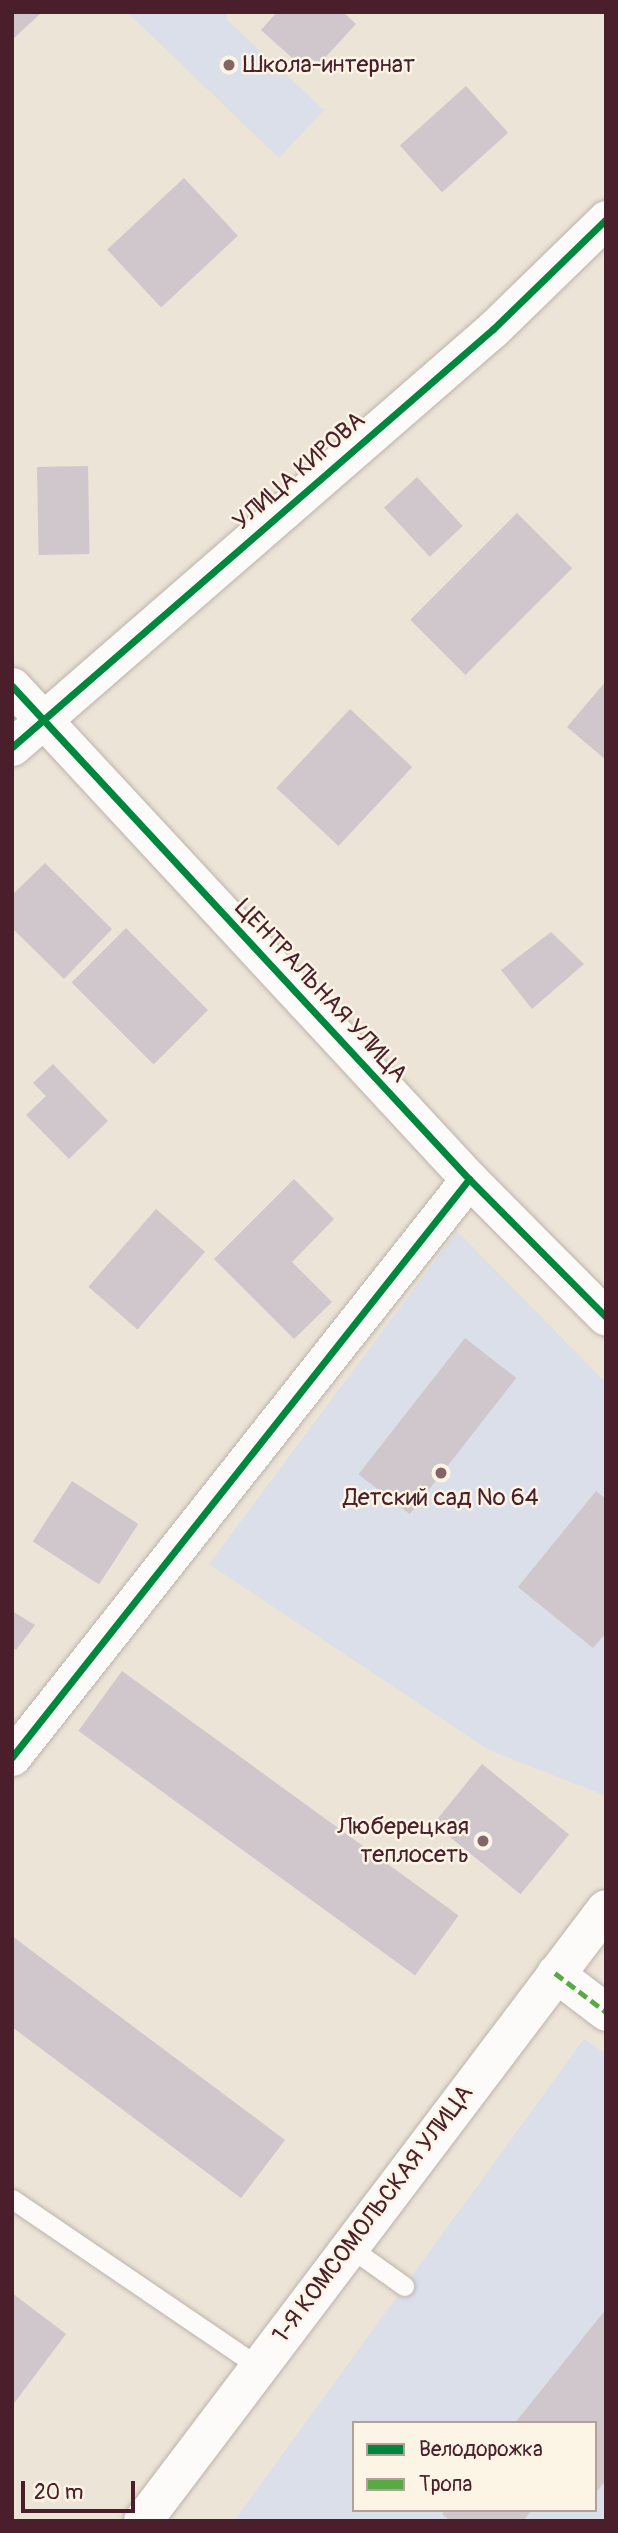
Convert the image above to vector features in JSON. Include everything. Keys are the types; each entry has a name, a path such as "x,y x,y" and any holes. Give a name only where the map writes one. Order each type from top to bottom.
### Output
{"main road":[{"name":"1-Я КОМСОМОЛЬСКАЯ УЛИЦА","path":"143,2521 348,2246 606,1909"}],"street":[{"name":"УЛИЦА КИРОВА","path":"12,747 493,329 606,219"},
{"name":"ЦЕНТРАЛЬНАЯ УЛИЦА","path":"12,685 469,1179 606,1317"},
{"path":"12,1757 469,1179"},
{"path":"555,1973 606,2012"}],"lane":[{"path":"12,2199 258,2365"},
{"path":"348,2246 404,2286"}],"shaded area":[{"name":"Школа-интернат","path":"127,12 227,12 227,20 324,110 279,158"},
{"name":"Детский сад № 64","path":"457,1231 606,1383 604,1795 489,1750 209,1564"},
{"path":"584,2039 606,2054 606,2521 234,2521"}],"building":[{"path":"12,12 42,12 12,40"},
{"path":"277,12 343,12 356,24 310,74 261,30"},
{"path":"466,86 508,133 442,192 400,146"},
{"path":"184,178 238,236 161,307 107,250"},
{"path":"88,466 90,554 39,555 37,467"},
{"path":"417,477 463,526 430,557 384,508"},
{"path":"517,513 572,568 465,675 410,620"},
{"path":"606,681 606,760 567,727"},
{"path":"350,709 412,767 339,846 276,788"},
{"path":"45,863 112,929 64,979 12,928 12,895"},
{"path":"126,928 208,1010 154,1064 72,982"},
{"path":"551,932 584,964 532,1009 501,970"},
{"path":"53,1064 108,1121 69,1159 26,1115 46,1096 33,1083"},
{"path":"294,1179 334,1219 292,1262 332,1302 294,1339 214,1259"},
{"path":"156,1209 205,1252 137,1329 88,1287"},
{"path":"465,1338 516,1378 410,1514 358,1474"},
{"path":"72,1481 138,1524 99,1584 33,1541"},
{"path":"596,1491 606,1499 606,1633 593,1648 518,1587"},
{"path":"12,1611 35,1625 16,1650 12,1647"},
{"path":"122,1671 459,1916 415,1975 79,1731"},
{"path":"482,1764 569,1834 521,1894 434,1824"},
{"path":"12,1936 285,2140 241,2198 12,2027"},
{"path":"12,2293 66,2334 12,2406"},
{"path":"606,2309 606,2480 597,2491 597,2421 517,2421"},
{"path":"530,2512 523,2521 450,2521 442,2514"}],"marked path":[{"path":"555,1973 606,2012"}],"cycle path":[{"path":"12,747 493,329 606,219"},
{"path":"12,686 469,1179 606,1317"},
{"path":"12,1757 469,1179"}],"place":[{"name":"Школа-интернат","path":"229,65"},
{"name":"Детский сад № 64","path":"441,1473"},
{"name":"Люберецкая теплосеть","path":"483,1841"}]}
